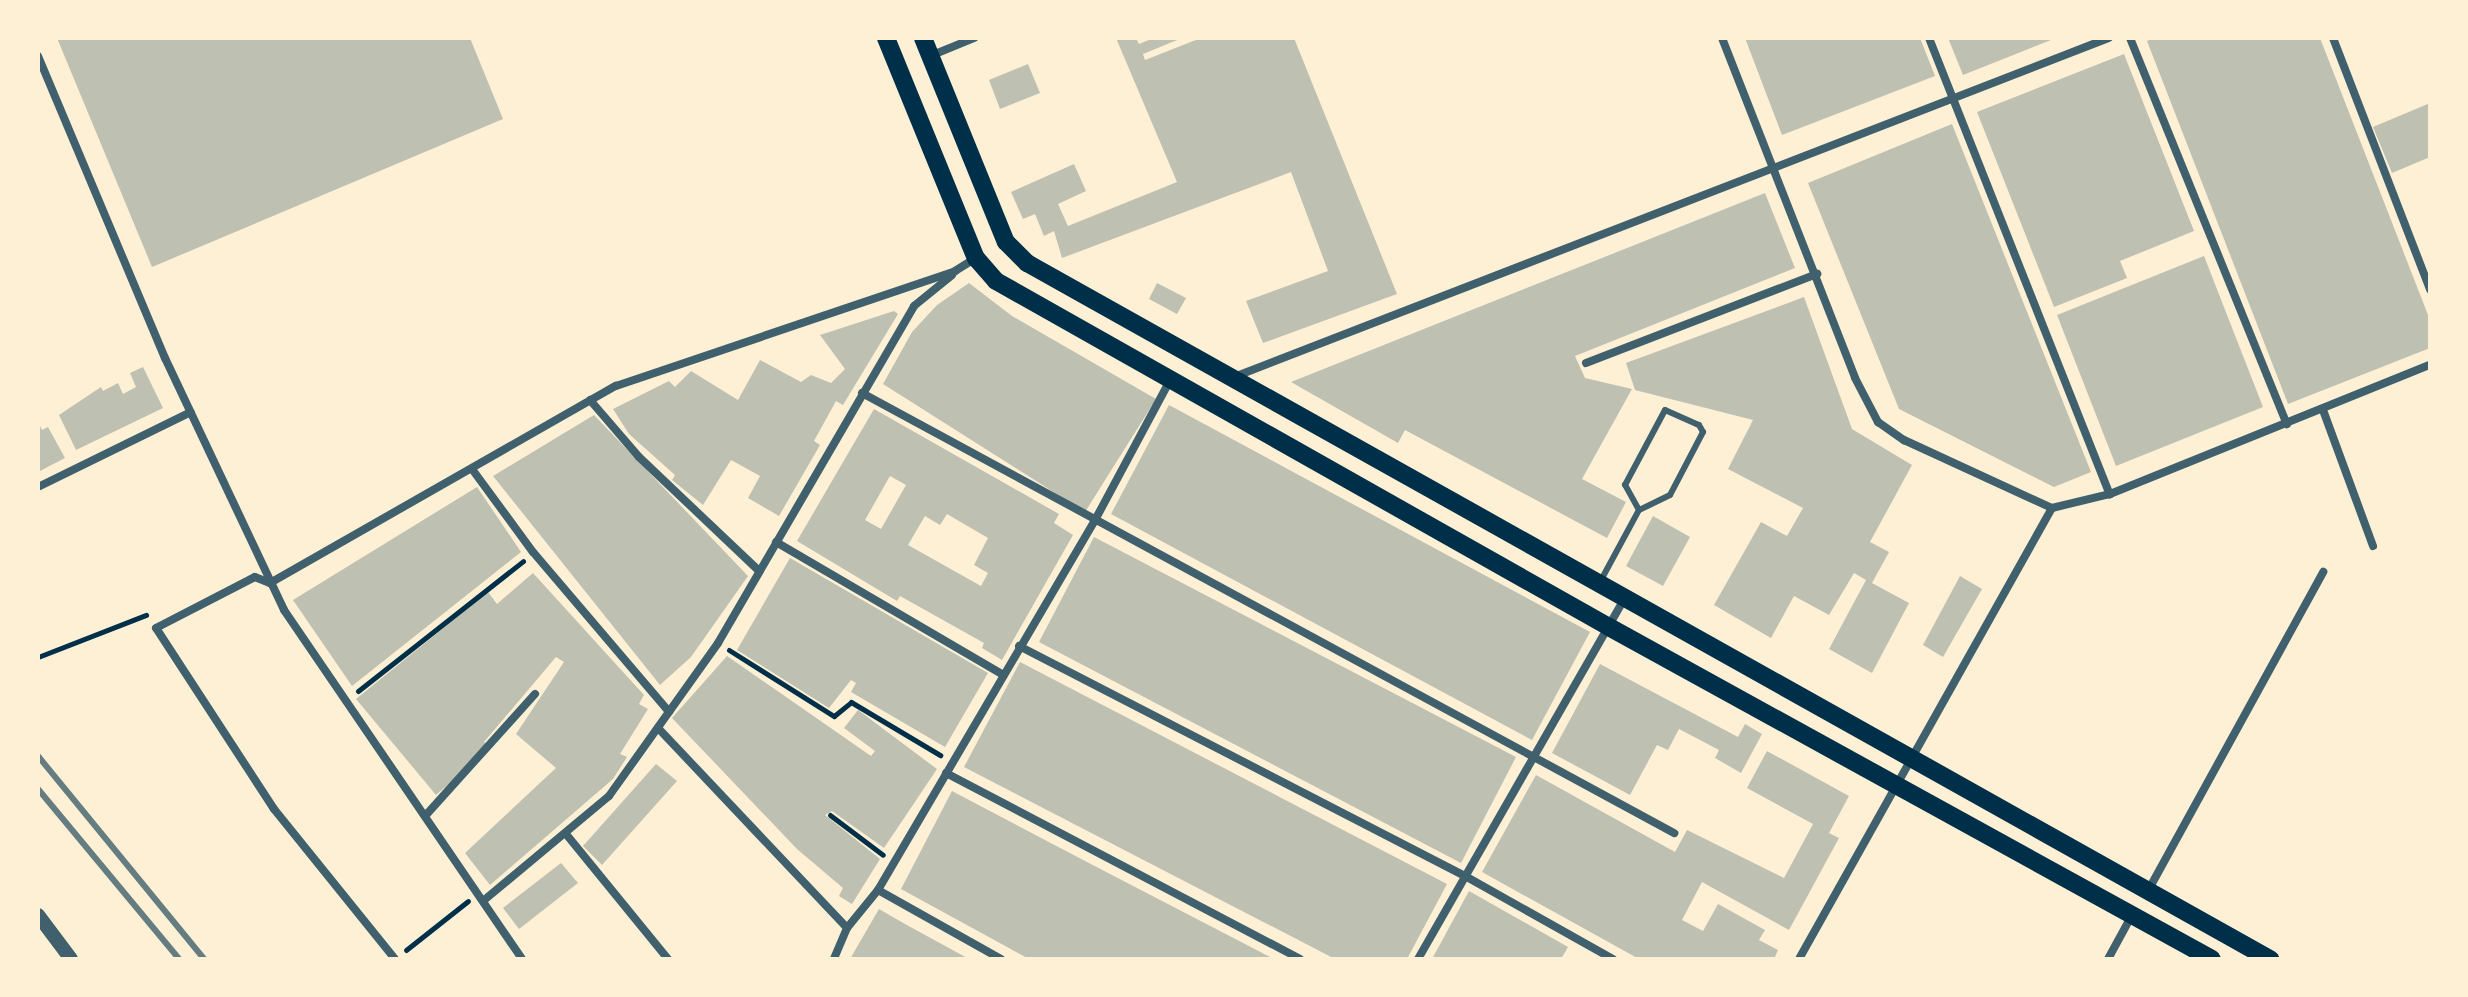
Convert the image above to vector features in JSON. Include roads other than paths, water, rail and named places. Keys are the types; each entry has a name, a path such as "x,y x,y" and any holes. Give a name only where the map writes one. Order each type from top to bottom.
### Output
{"main road":[{"path":"886,38 976,258 996,281 1894,786 2212,959"},
{"path":"923,38 1006,242 1016,253 1624,600 2270,959"},
{"path":"1276,440 1293,413"}],"street":[{"path":"930,56 974,38"},
{"path":"1722,38 1817,274 1855,378 1878,422 1904,440 2052,508 2110,494 2430,365"},
{"path":"1929,38 2110,494"},
{"path":"1233,378 2109,38"},
{"path":"2130,38 2287,424"},
{"path":"2333,38 2430,290"},
{"path":"38,56 191,412 270,583 344,702 426,815 522,959"},
{"path":"480,897 566,834 609,796 718,643 914,306 955,271 976,258"},
{"path":"270,583 590,400 709,352 955,271"},
{"path":"1586,363 1817,274"},
{"path":"834,959 847,928 878,890 1094,522 1170,379"},
{"path":"862,393 1094,522 1674,833"},
{"path":"590,400 639,457 759,571"},
{"path":"2323,410 2373,546"},
{"path":"38,487 191,412"},
{"path":"472,469 533,552 669,712"},
{"path":"1799,959 2052,508"},
{"path":"776,542 1002,674"},
{"path":"2148,890 2323,572"},
{"path":"270,583 255,577 156,628 274,809 395,959"},
{"path":"1418,959 1624,600"},
{"path":"1019,646 1465,876 1613,959"},
{"path":"426,815 535,694"},
{"path":"658,728 847,928"},
{"path":"946,773 1300,959"},
{"path":"566,834 668,959"},
{"path":"878,890 1001,959"},
{"path":"38,915 71,959"},
{"path":"2108,959 2132,915"}],"lane":[{"path":"1598,585 1639,510 1674,490 1703,432 1699,425 1665,410 1659,414 1625,485 1639,510"}],"railway":[{"path":"38,756 204,959"},
{"path":"38,789 179,959"}]}
